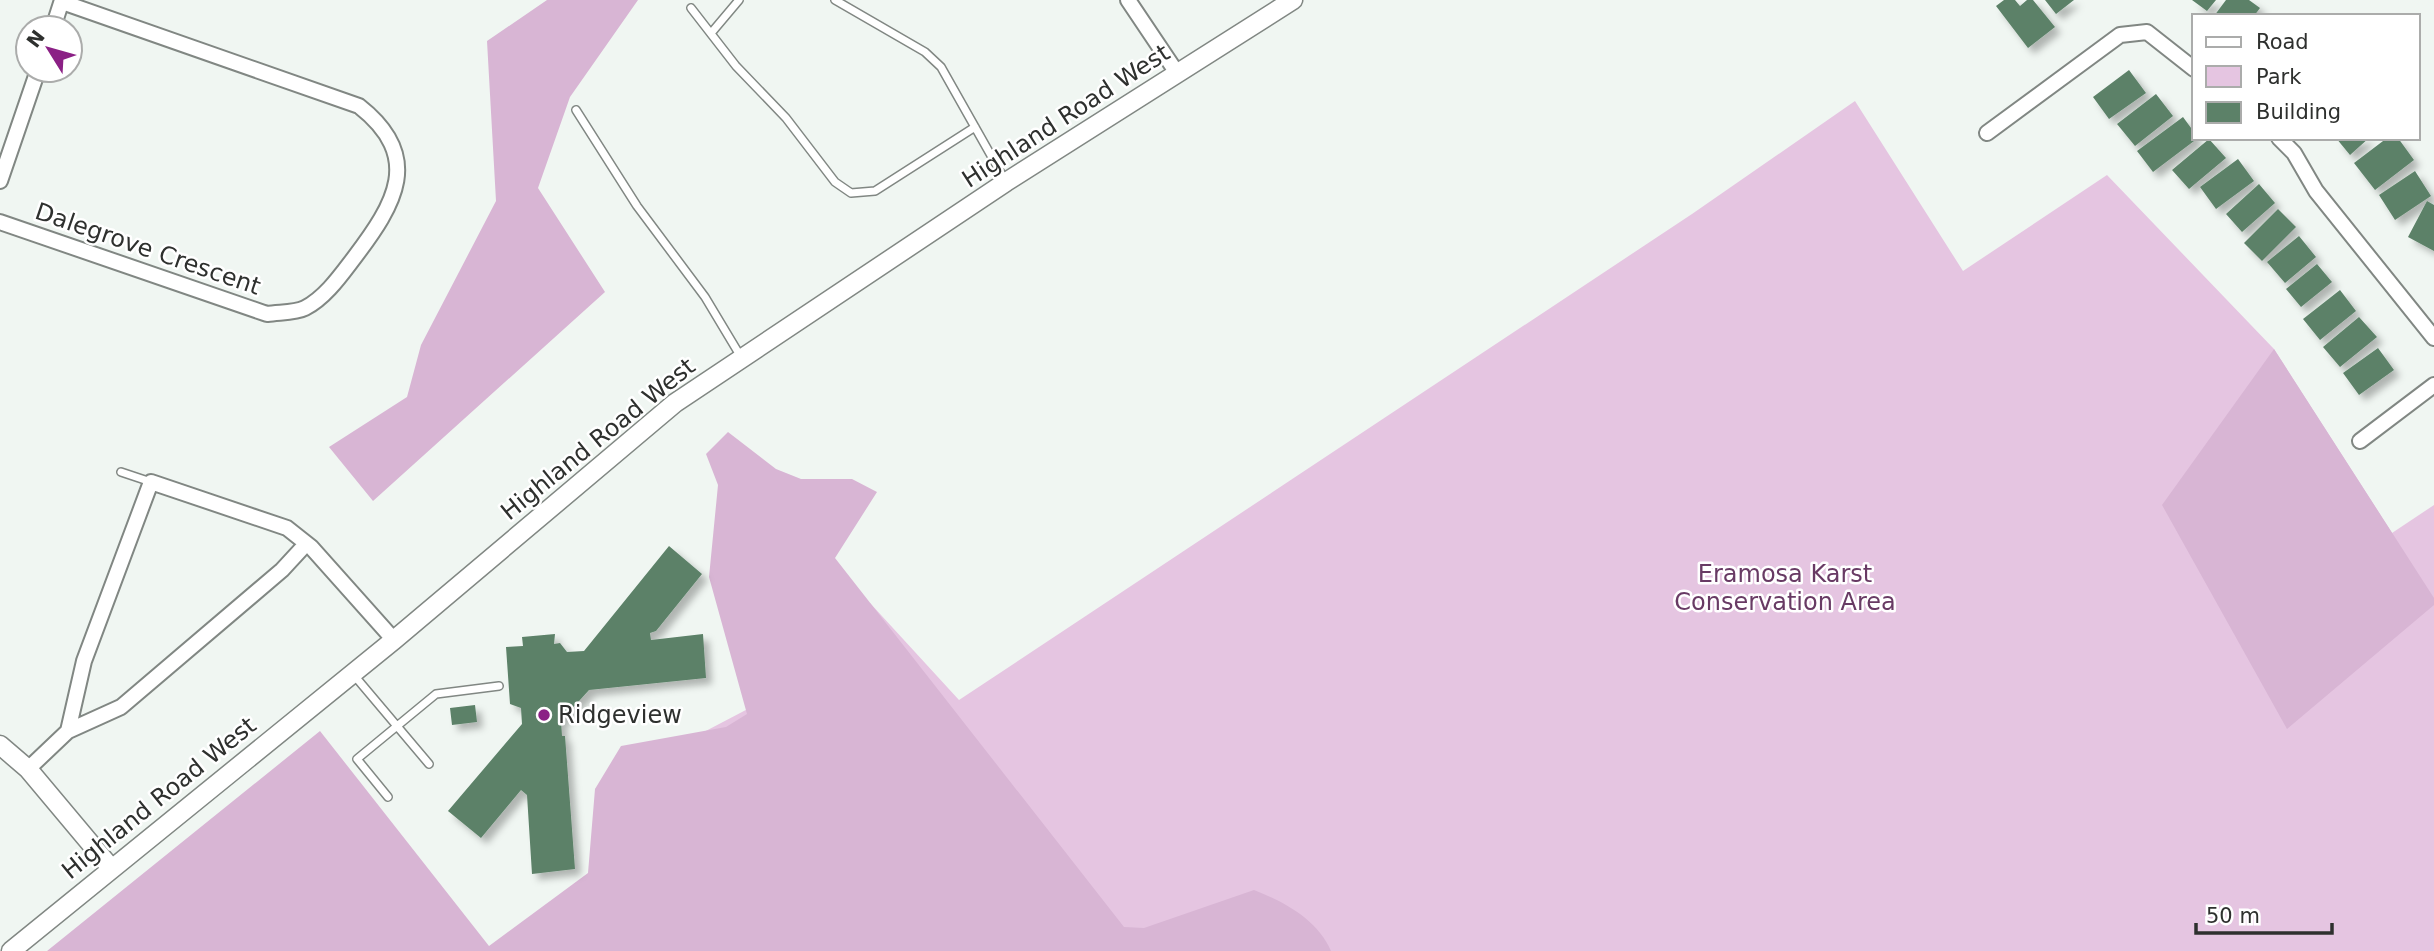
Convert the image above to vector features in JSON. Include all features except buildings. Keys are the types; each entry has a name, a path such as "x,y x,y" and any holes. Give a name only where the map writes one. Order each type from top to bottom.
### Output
{"street":[{"path":"1128,0 1177,73"},
{"name":"Highland Road West","path":"11,951 394,640 675,403 1006,182 1293,0"},
{"name":"Dalegrove Crescent","path":"0,222 267,314 304,308 334,284 385,218 397,190 399,159 378,121 359,106 62,1"},
{"path":"1987,133 2120,36 2147,32 2192,67"},
{"path":"0,181 33,84"},
{"path":"2281,140 2294,153 2316,191 2434,338"},
{"path":"2360,441 2434,385"},
{"path":"68,731 84,661 151,482 287,528 306,544 394,640"},
{"path":"28,769 68,731 121,707 282,570 306,544"},
{"path":"0,745 28,769 111,868"}],"lane":[{"path":"712,32 739,0"},
{"path":"835,0 925,51 941,67 1006,182"},
{"path":"691,8 736,66 786,118 835,182 851,193 874,191 975,127"},
{"path":"576,110 637,206 705,297 742,358"},
{"path":"121,472 151,482"},
{"path":"352,674 429,764"},
{"path":"388,797 357,759 436,694 499,686"}],"green space":[{"name":"Eramosa Karst Conservation Area","path":"1855,101 1963,271 2107,175 2274,349 2392,533 2434,505 2434,951 549,951 681,855 595,789 780,692 870,603 959,700 1692,214"}],"shaded area":[{"path":"547,0 638,0 570,97 538,188 605,292 373,501 329,447 407,397 421,345 496,201 487,41"},
{"path":"2274,349 2434,598 2434,605 2287,729 2162,505"},
{"path":"728,432 776,469 801,479 852,479 877,492 835,558 1124,927 1144,928 1254,890 1298,913 1317,930 1331,951 47,951 320,731 489,946 588,873 595,789 621,746 726,727 747,714 709,577 718,485 706,454"}],"place":[{"name":"Ridgeview","path":"544,715"}]}
